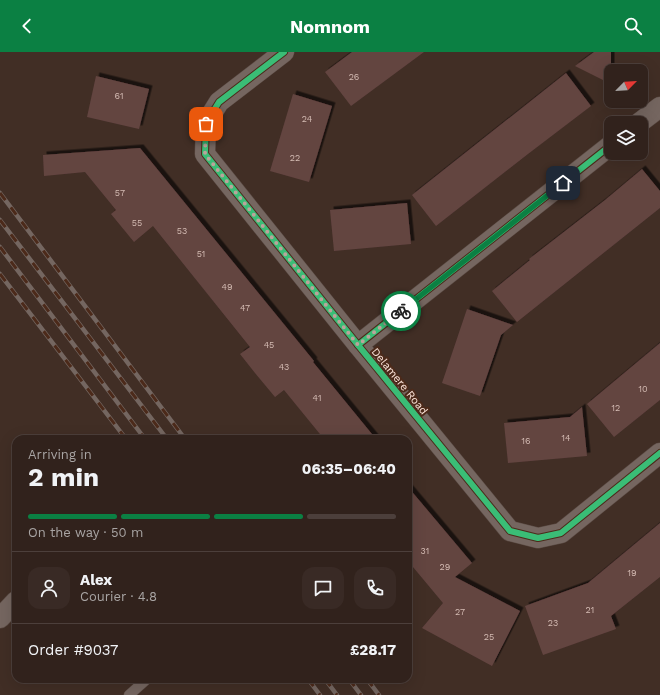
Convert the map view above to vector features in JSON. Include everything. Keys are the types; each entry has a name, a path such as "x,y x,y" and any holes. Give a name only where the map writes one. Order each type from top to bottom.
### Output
{"street":[{"name":"Delamere Road","path":"284,52 219,102 206,124 205,154 510,531 538,538 561,533 660,453"},
{"path":"648,116 660,107"},
{"path":"358,345 604,151"},
{"path":"0,618 12,605"}],"lane":[{"path":"129,695 142,683"}],"building":[{"path":"352,52 424,52 351,106 325,72"},
{"path":"594,52 611,52 611,64 604,64 604,80 575,66"},
{"path":"566,73 591,106 436,226 412,195"},
{"path":"96,76 149,89 139,129 87,117"},
{"path":"293,94 332,106 309,182 270,171"},
{"path":"140,148 373,435 321,435 284,390 275,397 240,354 250,347 153,226 134,242 111,214 116,210 85,172 44,176 43,155"},
{"path":"642,169 660,191 660,208 517,322 492,291 530,260 529,259"},
{"path":"407,203 411,244 334,251 330,210"},
{"path":"467,309 513,325 501,335 480,396 442,383"},
{"path":"660,343 660,400 614,437 587,404"},
{"path":"582,407 587,456 508,463 504,423 570,417"},
{"path":"412,492 472,563 455,577 520,611 492,666 422,628 443,603 412,566"},
{"path":"660,523 660,577 611,616 616,629 543,655 525,606 588,583"}],"railway":[{"path":"0,193 182,435"},
{"path":"0,220 164,435"},
{"path":"0,247 142,435"},
{"path":"0,274 123,435"},
{"path":"311,683 320,695"},
{"path":"328,683 337,695"},
{"path":"352,683 361,695"},
{"path":"370,683 379,695"}],"cycle path":[{"path":"284,52 219,102 206,123 205,154 510,531 538,538 561,533 660,453"},
{"path":"358,345 604,151"}],"way so far":[{"path":"206,124 205,154 358,345 401,311"}],"route":[{"path":"401,311 563,183"}]}
